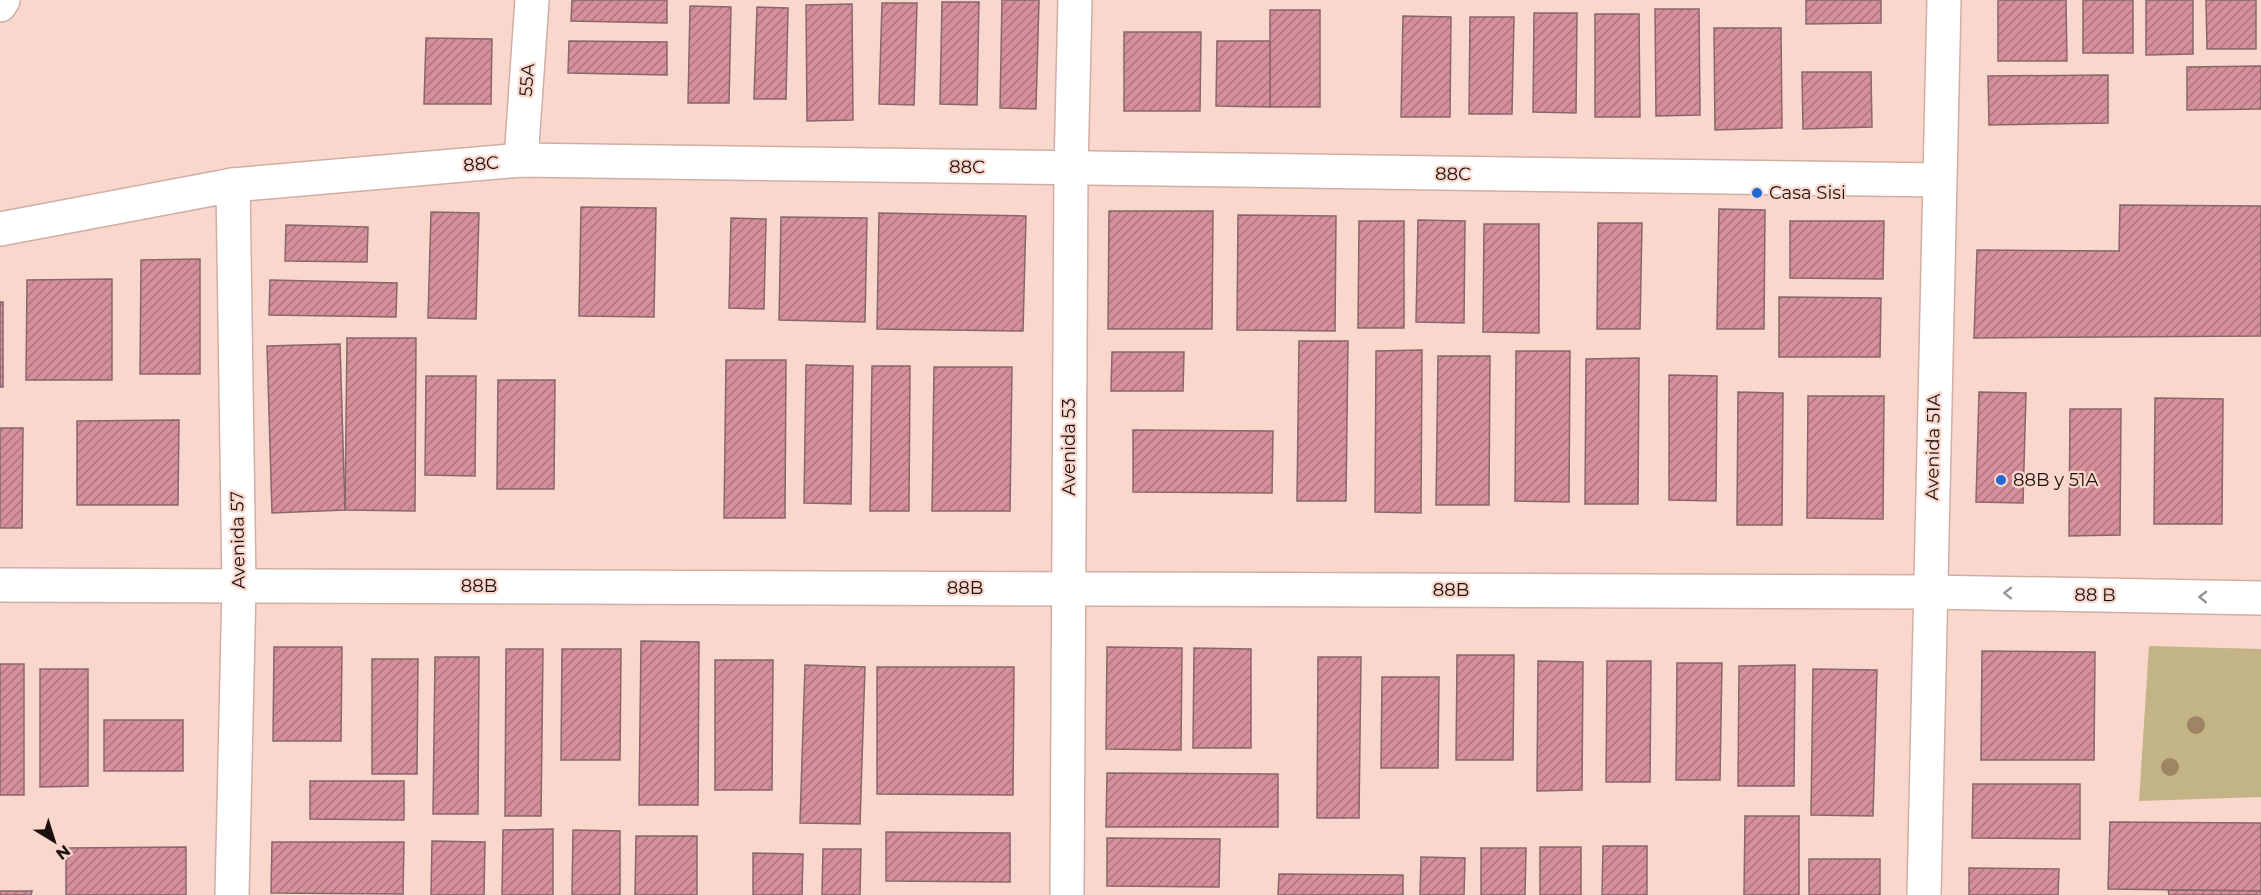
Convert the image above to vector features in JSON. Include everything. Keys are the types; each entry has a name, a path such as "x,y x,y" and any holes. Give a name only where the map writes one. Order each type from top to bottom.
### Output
{"street":[{"path":"0,5 3,0"},
{"name":"55A","path":"521,160 532,0"},
{"name":"Avenida 53","path":"1066,895 1071,169 1075,0"},
{"name":"Avenida 51A","path":"1924,895 1944,0"},
{"name":"88C","path":"0,229 233,185 521,160 1939,180"},
{"name":"Avenida 57","path":"232,895 239,586 233,185"},
{"name":"88B","path":"0,585 1930,592"},
{"name":"88 B","path":"1930,592 2261,598"}],"shaded area":[{"path":"2149,646 2261,649 2261,797 2139,801"}],"building":[{"path":"572,0 667,0 667,23 571,21"},
{"path":"1002,0 1039,0 1036,109 1000,108"},
{"path":"1806,0 1881,0 1881,23 1806,24"},
{"path":"1998,0 2066,0 2067,61 1998,61"},
{"path":"2083,0 2133,0 2133,53 2083,53"},
{"path":"2146,0 2193,0 2193,54 2146,55"},
{"path":"2206,0 2256,0 2256,49 2207,49"},
{"path":"942,2 979,2 977,105 940,104"},
{"path":"882,3 917,3 914,105 879,104"},
{"path":"852,4 853,120 807,121 806,5"},
{"path":"690,6 731,7 729,103 688,103"},
{"path":"757,7 788,8 786,99 754,99"},
{"path":"1655,9 1699,9 1700,115 1656,116"},
{"path":"1270,10 1320,10 1320,107 1270,107"},
{"path":"1534,13 1577,13 1576,113 1533,112"},
{"path":"1595,14 1639,14 1640,117 1595,117"},
{"path":"1403,16 1451,17 1450,117 1401,117"},
{"path":"1470,17 1514,17 1512,114 1469,114"},
{"path":"1714,28 1781,28 1782,128 1715,130"},
{"path":"1124,32 1201,32 1200,111 1124,111"},
{"path":"426,38 492,39 491,104 424,104"},
{"path":"569,41 667,42 667,75 568,73"},
{"path":"1217,41 1270,41 1270,107 1216,106"},
{"path":"2261,66 2261,109 2187,110 2187,67"},
{"path":"1802,72 1871,72 1872,127 1803,129"},
{"path":"2108,75 2108,123 1989,125 1988,76"},
{"path":"2120,205 2261,206 2261,336 1974,338 1977,250 2119,251"},
{"path":"581,207 656,208 654,317 579,316"},
{"path":"1719,209 1765,210 1764,329 1717,329"},
{"path":"1109,211 1213,211 1212,329 1108,329"},
{"path":"431,212 479,213 476,319 428,318"},
{"path":"879,213 1026,216 1023,331 877,329"},
{"path":"1238,215 1336,216 1335,331 1237,330"},
{"path":"781,217 867,218 865,322 779,320"},
{"path":"731,218 766,219 764,309 729,308"},
{"path":"1418,220 1465,221 1464,323 1416,322"},
{"path":"1359,221 1404,221 1404,328 1358,328"},
{"path":"1790,221 1884,221 1883,279 1790,278"},
{"path":"1598,223 1642,223 1640,329 1597,329"},
{"path":"1484,224 1539,224 1539,333 1483,332"},
{"path":"286,225 368,227 367,262 285,261"},
{"path":"200,259 200,374 140,374 141,260"},
{"path":"112,279 112,380 26,380 27,280"},
{"path":"270,280 397,283 396,317 269,315"},
{"path":"1779,297 1881,298 1880,357 1779,357"},
{"path":"0,302 3,302 3,387 0,387"},
{"path":"347,338 416,338 415,511 345,510"},
{"path":"1299,341 1348,341 1346,501 1297,501"},
{"path":"340,344 345,510 272,513 267,346"},
{"path":"1422,350 1421,513 1375,512 1376,351"},
{"path":"1516,351 1570,351 1569,502 1515,501"},
{"path":"1112,352 1184,352 1183,391 1111,391"},
{"path":"1438,356 1490,356 1489,505 1436,505"},
{"path":"1639,358 1638,504 1585,504 1586,359"},
{"path":"726,360 786,360 785,518 724,518"},
{"path":"806,365 853,366 851,504 804,503"},
{"path":"872,366 910,366 909,511 870,511"},
{"path":"934,367 1012,367 1010,511 932,511"},
{"path":"1669,375 1717,376 1716,501 1669,500"},
{"path":"426,376 476,376 475,476 425,475"},
{"path":"498,380 555,380 554,489 497,489"},
{"path":"1738,392 1783,393 1782,525 1737,525"},
{"path":"1979,392 2026,393 2023,503 1976,502"},
{"path":"1808,396 1884,396 1883,519 1807,518"},
{"path":"2155,398 2223,399 2222,524 2154,524"},
{"path":"2070,409 2121,409 2120,535 2069,536"},
{"path":"179,420 178,505 77,505 77,421"},
{"path":"0,428 23,428 22,528 0,528"},
{"path":"1133,430 1273,431 1272,493 1133,492"},
{"path":"641,641 699,642 698,805 639,805"},
{"path":"274,647 342,647 341,741 273,741"},
{"path":"1107,647 1182,648 1181,750 1106,749"},
{"path":"1194,648 1251,649 1251,748 1193,748"},
{"path":"506,649 543,649 541,816 505,816"},
{"path":"562,649 621,649 620,760 561,760"},
{"path":"1982,651 2095,652 2094,760 1981,760"},
{"path":"1457,655 1514,655 1513,760 1456,760"},
{"path":"435,657 479,657 478,814 433,814"},
{"path":"1318,657 1361,657 1359,818 1317,818"},
{"path":"372,659 418,659 417,774 372,774"},
{"path":"715,660 773,660 772,790 715,790"},
{"path":"1538,661 1583,662 1582,790 1537,791"},
{"path":"1607,661 1651,661 1650,782 1606,782"},
{"path":"1677,663 1722,663 1720,780 1676,780"},
{"path":"0,664 24,664 24,795 0,795"},
{"path":"805,665 865,667 860,824 800,823"},
{"path":"1795,665 1794,786 1738,786 1739,666"},
{"path":"877,667 1014,667 1013,795 877,794"},
{"path":"40,669 88,669 88,786 40,787"},
{"path":"1813,669 1877,670 1873,816 1811,815"},
{"path":"1382,677 1439,677 1438,768 1381,768"},
{"path":"104,720 183,720 183,771 104,771"},
{"path":"1107,773 1278,774 1278,827 1106,827"},
{"path":"310,781 404,781 404,820 310,819"},
{"path":"1973,784 2080,784 2080,839 1972,838"},
{"path":"1745,816 1799,816 1799,895 1744,895"},
{"path":"2110,822 2261,823 2261,891 2108,889"},
{"path":"553,829 553,895 502,895 503,830"},
{"path":"573,830 620,831 620,895 572,895"},
{"path":"886,832 1010,833 1010,882 886,881"},
{"path":"636,836 697,836 697,895 635,895"},
{"path":"1107,838 1220,839 1219,887 1107,886"},
{"path":"432,841 485,842 484,895 431,895"},
{"path":"272,842 404,842 403,894 271,893"},
{"path":"1603,846 1647,846 1647,895 1602,895"},
{"path":"186,847 186,895 66,895 66,848"},
{"path":"1540,847 1581,847 1581,895 1540,895"},
{"path":"1481,848 1526,848 1525,895 1481,895"},
{"path":"823,849 861,849 860,895 822,895"},
{"path":"753,853 803,854 802,895 753,895"},
{"path":"1421,857 1465,858 1464,895 1420,895"},
{"path":"1809,859 1880,859 1880,895 1809,895"},
{"path":"1969,868 2059,869 2058,895 1969,895"},
{"path":"1279,874 1403,875 1403,895 1278,895"},
{"path":"2168,890 2261,891 2261,895 2169,895"},
{"path":"0,891 32,891 31,895 0,895"}],"place":[{"name":"Casa Sisi","path":"1757,193"},
{"name":"88B y 51A","path":"2001,480"}]}
